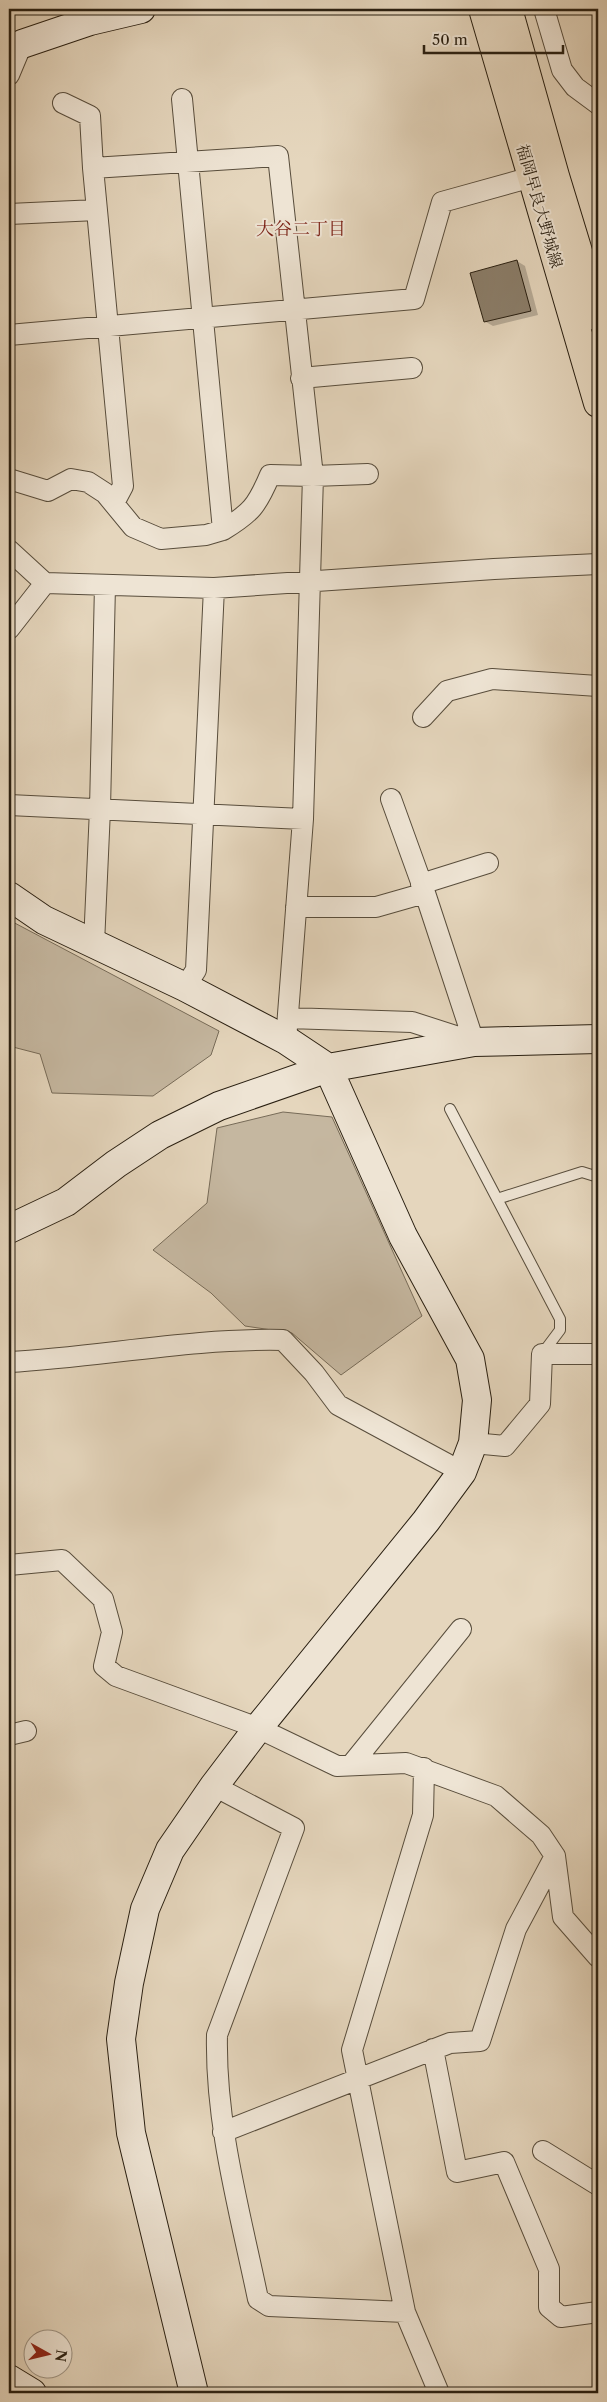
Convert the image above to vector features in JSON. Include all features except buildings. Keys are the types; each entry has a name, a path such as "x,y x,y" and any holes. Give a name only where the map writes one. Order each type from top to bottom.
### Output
{"main road":[{"name":"福岡早良大野城線","path":"483,9 532,177 590,358 598,403"},
{"name":"福岡早良大野城線","path":"508,9 555,176 598,316"}],"street":[{"path":"9,75 15,45 90,21 141,9"},
{"path":"544,9 562,70 575,87 598,104"},
{"path":"182,98 222,530"},
{"path":"63,102 90,116 92,168 109,326 123,486 114,503"},
{"path":"92,168 188,160 278,156 313,476 303,819 287,1029"},
{"path":"9,335 414,299 442,202 532,177"},
{"path":"9,214 97,210"},
{"path":"301,378 412,368"},
{"path":"9,479 48,491 71,479 88,482 105,493 133,527 161,539 206,535 222,530 247,516 262,494 270,475 368,474"},
{"path":"9,550 46,583 214,588 598,564"},
{"path":"9,629 46,583"},
{"path":"94,944 106,584"},
{"path":"185,987 196,970 205,814 214,588"},
{"path":"424,717 447,691 492,679 598,686"},
{"path":"391,799 423,888 474,1042"},
{"path":"9,805 303,819"},
{"path":"296,908 376,907 488,863"},
{"path":"9,896 44,920 94,944 185,987 287,1029 328,1068 403,1236 470,1359 477,1400 473,1443 462,1472 426,1521 258,1728 214,1786 170,1850 145,1909 129,1983 121,2039 131,2133 194,2393"},
{"path":"287,1029 412,1022 474,1042"},
{"path":"9,1229 66,1202 116,1164 167,1131 219,1106 328,1068 474,1042 598,1039"},
{"path":"9,1362 61,1359 236,1339 283,1340 314,1373 338,1405 462,1472"},
{"path":"473,1443 505,1446 540,1404 542,1354 598,1354"},
{"path":"9,1564 62,1560 103,1599 112,1632 104,1666 116,1676 258,1728 337,1766 406,1763 424,1768 496,1796 541,1835 555,1856 563,1917 598,1957"},
{"path":"352,1764 461,1629"},
{"path":"424,1768 423,1815 352,2050 405,2312 439,2393"},
{"path":"214,1786 294,1828 217,2035 216,2071 223,2132 258,2299 269,2306 405,2312"},
{"path":"223,2132 450,2043 480,2041 516,1929 555,1856"},
{"path":"434,2049 457,2172 504,2162 549,2269 549,2307 561,2317 598,2312"},
{"path":"543,2151 598,2185"},
{"path":"9,2379 32,2393"}],"lane":[{"path":"450,1109 560,1319 560,1330 542,1354"},
{"path":"497,1199 582,1172 598,1177"}],"shaded area":[{"path":"9,920 219,1031 211,1055 153,1096 52,1093 40,1054 9,1046"},
{"path":"283,1112 332,1117 422,1316 341,1375 292,1333 245,1326 211,1293 153,1250 207,1203 217,1128"}],"district":[{"name":"大谷二丁目","path":"301,229"}]}
